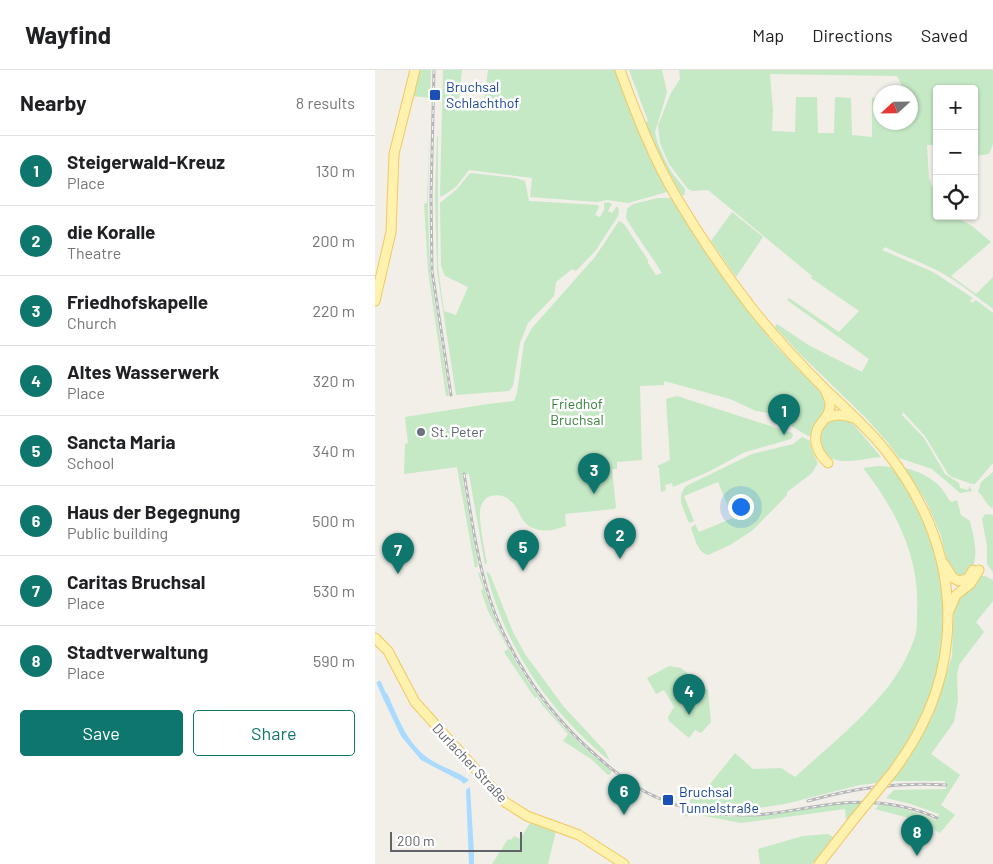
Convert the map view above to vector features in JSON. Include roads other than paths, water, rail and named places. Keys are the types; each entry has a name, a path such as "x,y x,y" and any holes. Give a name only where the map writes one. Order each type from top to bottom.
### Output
{"main road":[{"path":"375,301 391,232 394,154 415,70"},
{"path":"620,70 641,125 657,158 676,196 706,244 770,331 885,450 915,493 930,526 941,559 947,589 948,640 937,688 921,728 903,758 819,864"},
{"path":"825,389 830,400 830,410 815,437 818,450 829,463"},
{"path":"826,418 834,414 842,414 856,419"},
{"path":"941,559 953,578 959,581 967,578 977,568 970,584 956,595 948,614"},
{"name":"Durlacher Straße","path":"375,638 388,651 415,702 505,802 527,816 579,835 624,864"}],"water":[{"path":"387,693 399,721 416,747 431,760 469,780 464,784 421,760 401,736 382,696"},
{"path":"470,787 474,864 469,864 466,790"}],"waterway":[{"path":"379,683 386,699"}],"railway":[{"path":"434,70 431,196 432,271 451,395"},
{"path":"464,474 484,580 504,635 526,674 552,711 583,744 613,770 648,793 697,811 718,814 760,815 834,804 864,802 908,808 937,818"},
{"path":"808,801 842,793 893,785 946,785"}],"place":[{"name":"Bruchsal Schlachthof","path":"435,95"},
{"name":"St. Peter","path":"421,432"},
{"name":"Steigerwald-Kreuz","path":"784,435"},
{"name":"Friedhofskapelle","path":"594,494"},
{"name":"die Koralle","path":"620,559"},
{"name":"Sancta Maria","path":"523,571"},
{"name":"Caritas Bruchsal","path":"398,574"},
{"name":"Altes Wasserwerk","path":"689,715"},
{"name":"Bruchsal Tunnelstraße","path":"668,800"},
{"name":"Haus der Begegnung","path":"624,815"},
{"name":"Stadtverwaltung","path":"917,856"}],"park label":[{"name":"Friedhof Bruchsal","path":"577,412"}]}
